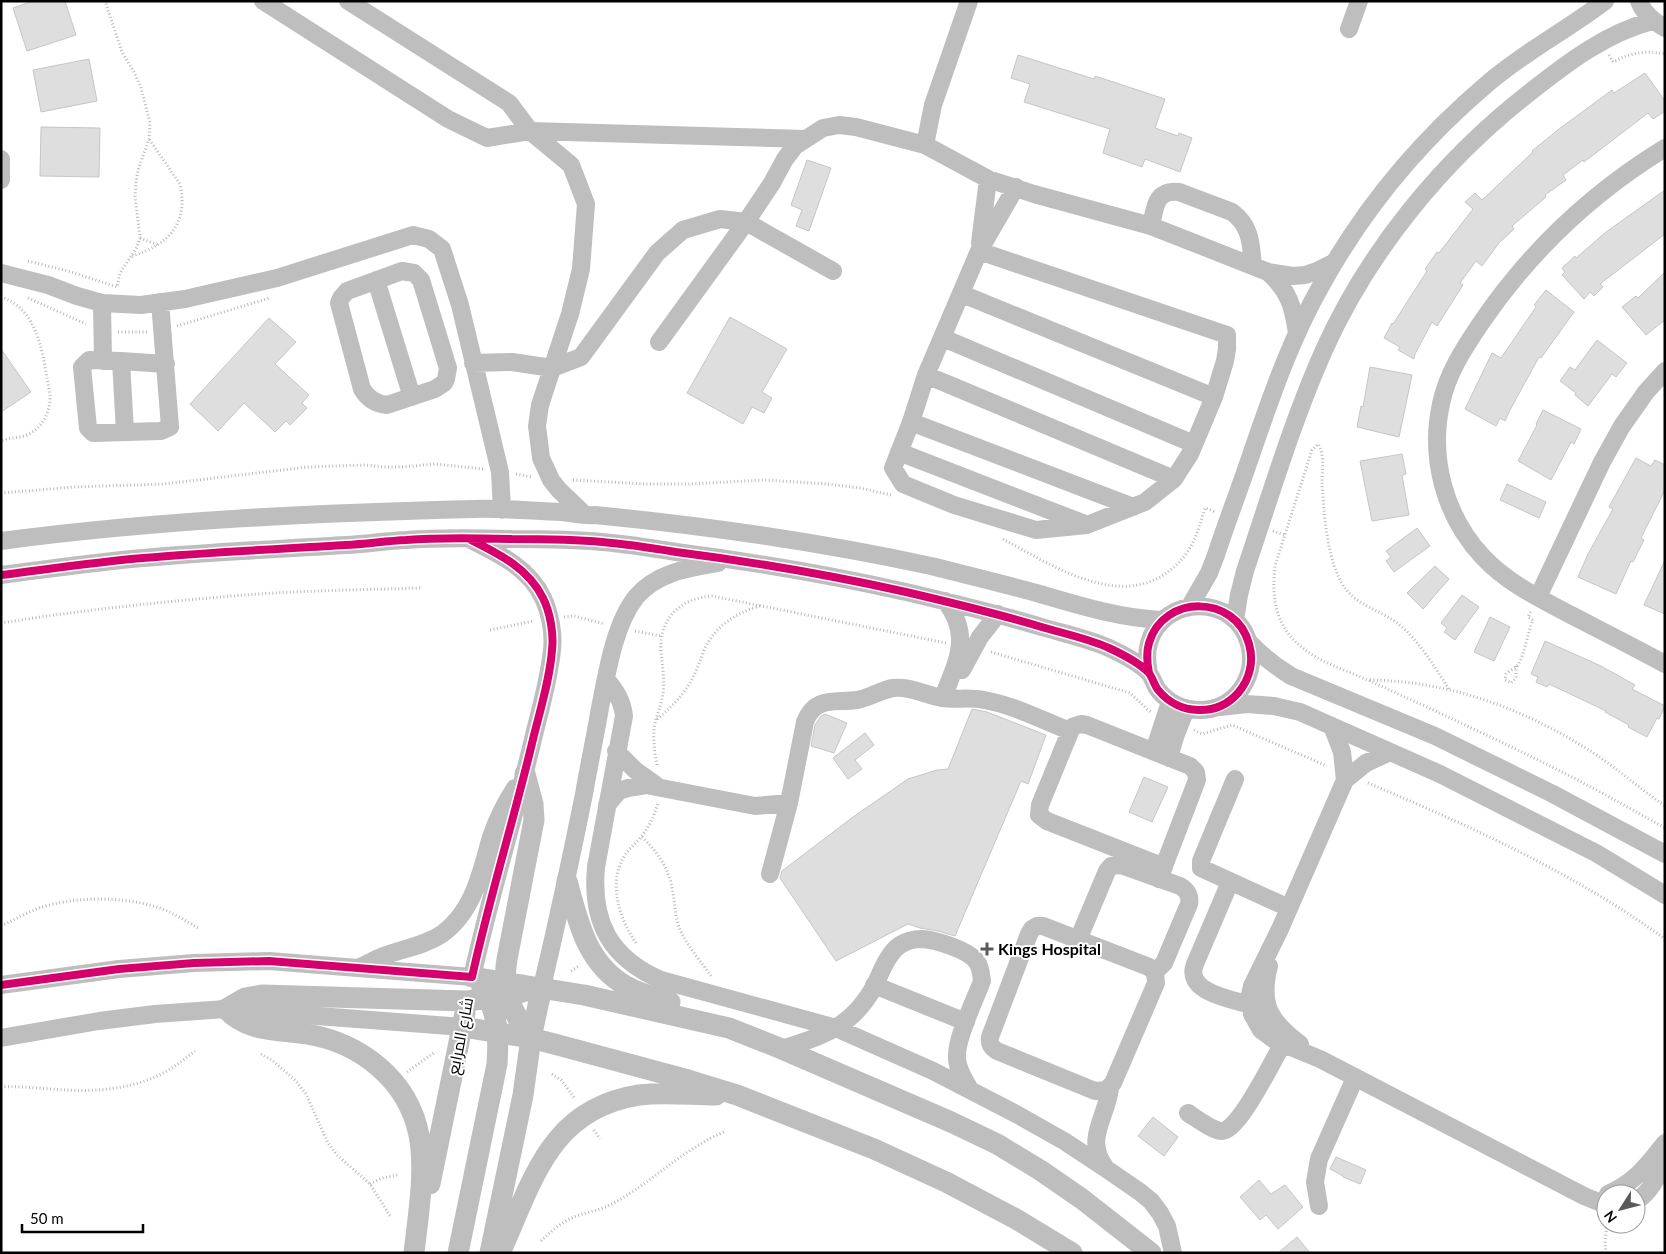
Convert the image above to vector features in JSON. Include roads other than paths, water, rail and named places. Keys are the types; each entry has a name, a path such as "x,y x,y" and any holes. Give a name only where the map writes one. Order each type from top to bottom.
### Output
{"main road":[{"path":"458,1253 497,1064 501,998 534,820 534,804 525,774"},
{"path":"567,881 579,926 587,945 597,961 610,975 626,987 697,1010 729,1028 951,1122 997,1144 1040,1170 1082,1199 1151,1253"},
{"name":"شارع المرابع","path":"415,1253 472,977 501,998 540,994 584,994 729,1028"},
{"path":"490,1253 523,1095 531,1038 540,994"},
{"path":"415,1253 422,1167 419,1135 413,1114 394,1081 372,1060 352,1048 331,1039 308,1034 256,1028 243,1023 226,1009 245,998 262,995 467,1001 501,998"},
{"path":"463,1027 501,998"},
{"path":"501,998 531,1038"},
{"path":"463,1027 531,1038 688,1080 737,1096 874,1149 946,1182 1016,1219 1072,1253"},
{"path":"500,1253 542,1161 553,1144 585,1115 621,1099 642,1095 737,1096"}],"street":[{"path":"263,1 448,119 487,138 530,131 805,139"},
{"path":"348,1 508,103 530,131 571,165 586,204 581,269 570,314 540,405 537,426 541,458 551,480 585,516"},
{"path":"925,145 933,105 968,1"},
{"path":"1349,28 1359,1"},
{"path":"1190,606 1209,572 1270,398 1297,333 1335,262 1376,202 1406,164 1445,121 1488,83 1534,47 1605,1"},
{"path":"1639,1 1642,8 1658,24"},
{"path":"1235,620 1245,571 1299,411 1324,349 1355,291 1391,235 1433,183 1491,125 1522,98 1554,73 1601,42 1634,25 1658,24"},
{"path":"659,342 746,222 794,146 823,128 839,125 856,127 925,145 988,179 1034,194 1151,226 1261,269 1293,276 1305,275 1335,262"},
{"path":"1665,148 1634,167 1586,204 1542,246 1502,292 1468,342 1451,372 1441,403 1437,437 1439,470 1448,503 1463,532 1484,558 1509,579 1538,598 1665,664"},
{"path":"1,159 1,180"},
{"path":"979,251 988,179"},
{"path":"979,251 1227,335 1226,361 1214,397 1190,454 1174,479 1145,502 1087,525 1036,530 954,505 903,484 893,468 911,422 926,375 979,251 1016,187"},
{"path":"1151,226 1156,203 1165,193 1172,191 1232,212 1240,217 1249,232 1261,269 1277,280 1290,301 1297,333"},
{"path":"473,363 512,362 552,368 581,357 658,253 683,230 720,219 746,222 832,271"},
{"path":"1,274 48,285 102,303 128,306 184,299 277,278 413,235 429,239 442,249 453,284 500,472 502,510"},
{"path":"402,271 414,273 419,277 425,291 448,368 444,383 435,389 387,405 371,400 362,389 339,303 341,298 347,291 402,271"},
{"path":"376,280 412,397"},
{"path":"425,291 453,284"},
{"path":"962,294 1214,397"},
{"path":"160,302 166,364 170,427 161,431 93,433 88,428 82,367 89,360 166,364"},
{"path":"102,303 103,361"},
{"path":"943,338 1194,444"},
{"path":"442,348 468,340"},
{"path":"121,361 125,432"},
{"path":"1538,598 1602,462 1622,426 1646,392 1665,371"},
{"path":"926,375 1174,479"},
{"path":"911,422 1134,507"},
{"path":"899,452 1087,525"},
{"path":"1,542 126,526 312,514 476,509 565,513 585,516 595,515 680,523 848,549 1005,585 1118,616 1162,620"},
{"path":"1,575 155,557 408,540 467,538 600,542 736,560 806,572 945,601 998,614 1106,646 1128,658 1149,673"},
{"path":"1,985 120,969 194,963 269,962 472,977 525,774 552,648 549,618 543,598 528,576 510,560 467,538"},
{"path":"540,994 567,881 606,679 626,612 638,595 653,582 672,572 736,560"},
{"path":"945,601 957,619 961,638 967,646"},
{"path":"1175,713 1157,689 1149,673 1146,659 1148,645 1153,632 1162,620 1175,611 1190,606 1206,606 1222,611 1235,620 1244,630 1249,642 1252,657 1250,672 1243,687 1233,698 1220,707"},
{"path":"948,699 962,670 967,646 998,614"},
{"path":"1249,642 1276,667 1291,676 1435,736 1665,854"},
{"path":"606,679 618,693 623,704 624,716 616,751 594,886 601,921 618,953 631,964 661,980 836,1028 971,1090 1041,1128 1140,1192 1151,1201 1160,1213 1167,1226 1173,1253"},
{"path":"770,874 789,803 805,722 808,714 821,704 858,700 893,688 909,689 948,699 982,700 997,703 1070,731"},
{"path":"1175,713 1247,704 1274,706 1300,712 1440,774 1596,853 1665,895"},
{"path":"1162,754 1175,713"},
{"path":"1161,873 1197,780 1196,772 1190,766 1087,725 1081,724 1072,727 1040,804 1040,815 1047,822 1133,855 1185,889 1190,900"},
{"path":"1332,726 1342,752 1346,776 1280,929 1252,986 1250,1005 1252,1014 1261,1030 1268,1036 1320,1059 1355,1078 1596,1195"},
{"path":"616,751 635,770 658,786"},
{"path":"1346,776 1366,763 1390,752"},
{"path":"358,968 382,956 442,934 455,921 474,895 498,820 525,774"},
{"path":"1235,779 1201,861 1201,868 1289,908"},
{"path":"607,805 619,791 646,785 755,806 789,803"},
{"path":"1096,840 1101,855 1111,866"},
{"path":"1078,940 1107,871 1111,866 1120,865 1161,873"},
{"path":"1156,972 1149,967 1043,926 1037,926 1028,934 989,1043 992,1048 1095,1091 1100,1092 1110,1088 1114,1083 1156,983 1156,972 1164,963 1190,900 1205,871"},
{"path":"1230,882 1195,964 1193,974 1196,983 1203,989 1250,1005"},
{"path":"1280,929 1264,988 1268,1010 1281,1029 1320,1059"},
{"path":"782,1049 819,1037 836,1028 858,1010 894,950 908,941 923,939 949,946 973,957 981,972 982,980 958,1044 956,1056 963,1079 971,1090"},
{"path":"874,986 966,1022"},
{"path":"977,994 1002,1004"},
{"path":"1,1038 99,1021 155,1014 226,1009 463,1027"},
{"path":"1188,1113 1216,1129 1228,1130 1246,1109 1283,1043"},
{"path":"1319,1206 1315,1182 1319,1159 1355,1078"},
{"path":"1105,1168 1100,1160 1096,1133 1109,1098 1110,1088"},
{"path":"1626,1184 1635,1178 1665,1143"},
{"path":"1646,1194 1665,1160"}],"place":[{"name":"Kings Hospital","path":"987,949"}]}
